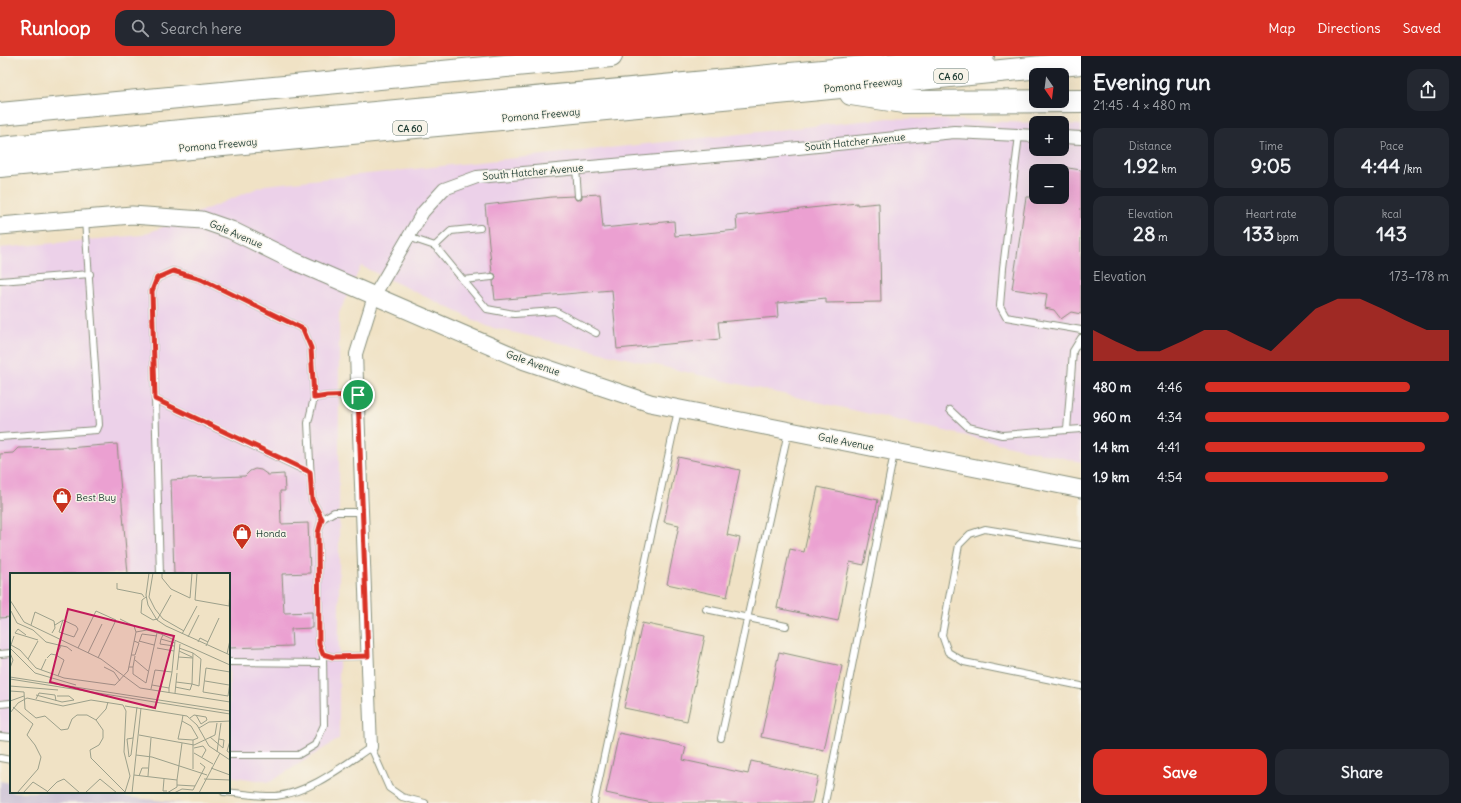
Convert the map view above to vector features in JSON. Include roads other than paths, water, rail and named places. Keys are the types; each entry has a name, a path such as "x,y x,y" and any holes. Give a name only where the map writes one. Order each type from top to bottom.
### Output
{"highway":[{"path":"0,114 611,56"},
{"path":"0,137 860,56"},
{"path":"0,148 983,56"},
{"name":"Pomona Freeway","path":"0,166 820,90 1081,62"},
{"path":"820,90 904,102 1081,101"}],"main road":[{"name":"Gale Avenue","path":"0,226 132,215 202,220 231,230 294,261 525,361 650,403 1081,489"}],"street":[{"name":"South Hatcher Avenue","path":"371,747 356,354 374,296 423,212 444,189 477,177 749,153 954,132 1029,136"},
{"path":"1069,137 1081,138"}],"lane":[{"path":"1019,135 1003,268 1000,306 1006,316 1081,330"},
{"path":"576,168 578,196"},
{"path":"0,437 97,430 99,425 90,274 85,219"},
{"path":"434,246 451,231 480,228"},
{"path":"408,237 434,246 488,309 514,314 555,311 596,333"},
{"path":"160,573 152,291 157,278 173,271 201,279 303,329 311,348 314,398 308,423 312,500 322,519 318,533 319,644 323,654 324,725 315,744 298,755 230,755"},
{"path":"0,281 90,274"},
{"path":"463,280 492,277"},
{"path":"1067,430 1073,351 1081,338"},
{"path":"314,398 358,395"},
{"path":"155,399 310,472"},
{"path":"594,803 678,408"},
{"path":"950,410 968,427 1002,435 1081,429"},
{"path":"721,738 788,430"},
{"path":"825,803 895,452"},
{"path":"322,519 334,512 362,512"},
{"path":"1081,545 985,529 970,534 959,545 942,635 948,652 964,662 1081,686"},
{"path":"706,609 786,626"},
{"path":"0,654 10,653"},
{"path":"323,654 333,657 368,656"},
{"path":"230,662 323,663"},
{"path":"0,704 10,703"},
{"path":"230,792 276,796 293,793 314,784 371,747 388,788 402,797 425,803"},
{"path":"0,758 10,760"}],"place":[{"name":"Best Buy","path":"62,514"},
{"name":"Honda","path":"242,550"}]}
